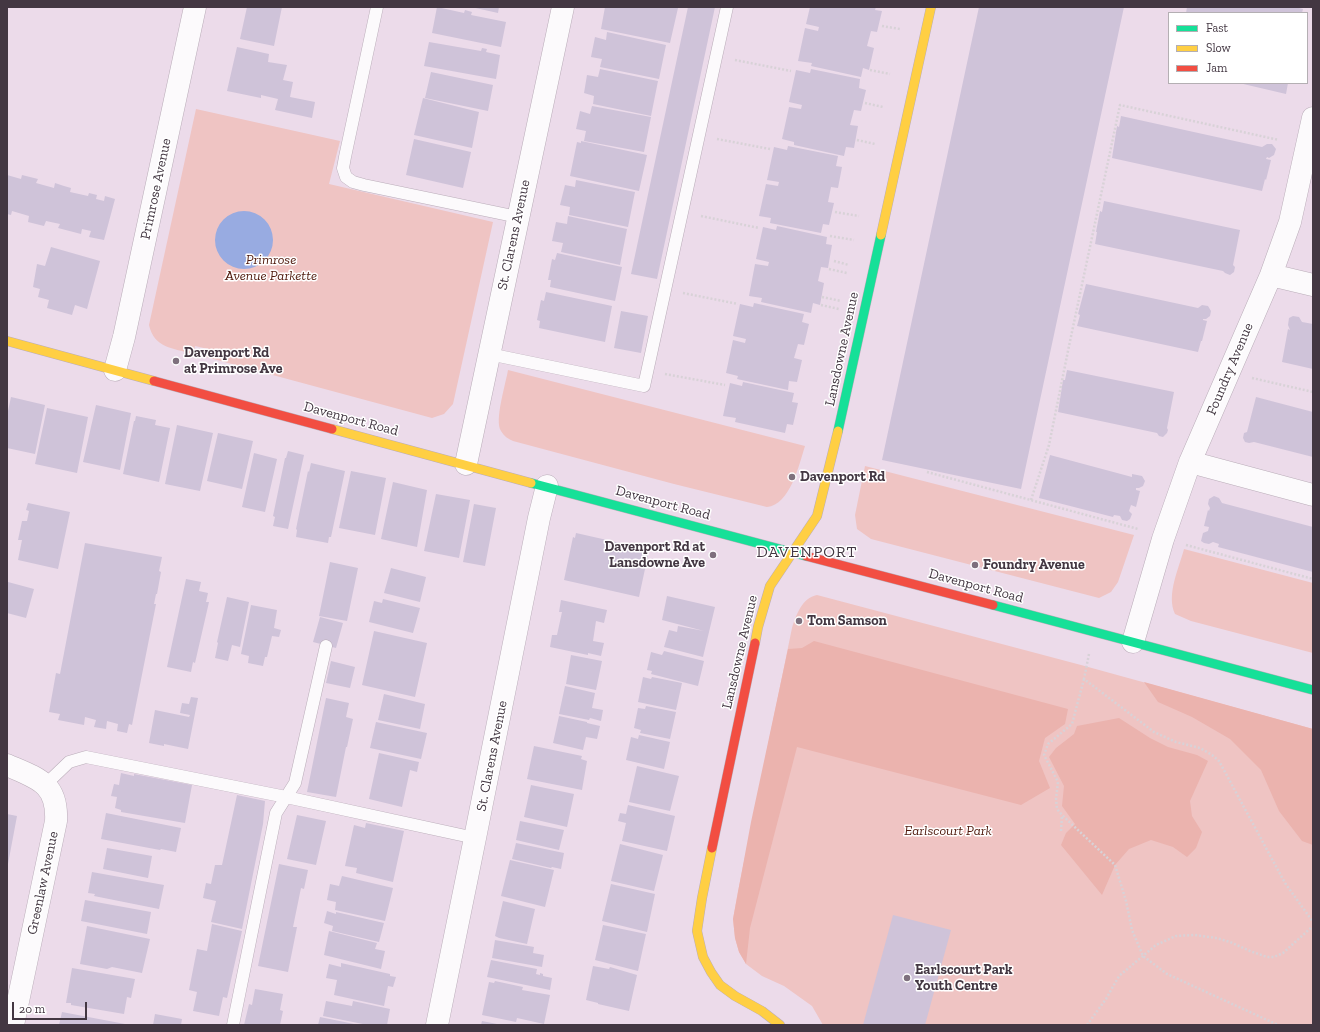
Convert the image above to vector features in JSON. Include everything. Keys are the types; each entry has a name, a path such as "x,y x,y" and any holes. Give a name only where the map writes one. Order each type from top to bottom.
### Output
{"street":[{"name":"Primrose Avenue","path":"115,370 124,337 195,7"},
{"name":"St. Clarens Avenue","path":"466,464 563,7"},
{"name":"Lansdowne Avenue","path":"780,1025 762,1011 735,996 720,985 703,957 697,931 702,898 758,627 770,586 817,516 844,406 932,7"},
{"name":"Foundry Avenue","path":"1133,642 1163,539 1190,462 1271,276 1290,222 1313,118"},
{"path":"1271,276 1313,285"},
{"name":"Davenport Road","path":"7,341 1313,690"},
{"path":"1190,462 1313,495"},
{"name":"St. Clarens Avenue","path":"436,1025 539,518 547,486"},
{"name":"Greenlaw Avenue","path":"7,765 35,777 45,785 54,797 56,809 56,821 13,1025"}],"lane":[{"path":"377,7 345,157 343,168 346,177 353,182 364,185 518,217"},
{"path":"489,354 644,386 726,7"},
{"path":"233,1025 276,813 295,783 326,646"},
{"path":"45,785 69,762 86,757 286,797 475,838"}],"path":[{"path":"882,26 900,29"},
{"path":"716,56 791,71"},
{"path":"870,70 890,74"},
{"path":"865,104 883,106"},
{"path":"1031,500 1049,445 1120,105 1279,140"},
{"path":"699,136 770,149"},
{"path":"857,140 875,144"},
{"path":"682,212 759,228"},
{"path":"835,212 859,216"},
{"path":"830,236 854,240"},
{"path":"834,261 849,265"},
{"path":"829,268 847,273"},
{"path":"665,289 738,304"},
{"path":"822,297 841,301"},
{"path":"821,305 839,309"},
{"path":"648,370 725,385"},
{"path":"1246,377 1313,392"},
{"path":"927,472 1138,529"},
{"path":"1183,544 1313,579"},
{"path":"1094,631 1084,679 1072,724 1048,744 1044,755 1058,782 1056,799 1058,809 1062,815 1115,866 1126,901 1132,930 1143,956 1167,974 1278,1025"},
{"path":"1084,679 1154,732 1176,742 1200,748 1220,761 1285,883 1313,922"},
{"path":"1061,831 1062,815"},
{"path":"1088,1025 1106,999 1119,976 1156,945 1176,936 1195,935 1216,938 1267,957 1283,954 1313,926"}],"green space":[{"name":"Primrose Avenue Parkette","path":"196,109 340,141 329,184 493,222 453,404 444,414 432,418 206,357 208,349 195,346 193,354 165,346 155,338 149,325"},
{"path":"508,370 805,446 788,492 775,505 767,507 674,484 513,441 508,438 501,431 499,419"},
{"path":"865,466 1134,535 1118,582 1111,592 1099,598 871,539 857,529 855,515"},
{"path":"1184,549 1313,583 1313,653 1191,621 1175,614 1172,598 1174,582"},
{"name":"Earlscourt Park","path":"817,595 1081,665 1313,729 1313,1025 823,1025 812,1006 784,986 762,976 746,964 739,952 735,938 733,919 738,891 792,628 800,608 807,600"}],"shaded area":[{"path":"814,641 1068,709 1065,724 1045,738 1039,761 1050,788 1021,805 797,747 750,928 746,964 739,952 735,938 733,919 751,822 788,649 802,648"},
{"path":"1144,682 1313,729 1313,845 1302,841 1279,811 1261,770 1230,739 1192,717 1158,702"},
{"path":"1119,718 1150,738 1168,747 1197,755 1208,761 1190,801 1192,816 1202,832 1196,848 1187,857 1173,847 1151,840 1129,849 1115,865 1102,895 1061,845 1066,833 1075,824 1062,806 1064,786 1049,757 1056,748 1074,734 1077,726"}],"water":[{"path":"238,211 250,211 265,219 273,234 273,246 265,261 250,269 238,269 223,261 215,246 215,234 223,219"}],"building":[{"path":"247,7 282,7 274,46 240,39"},
{"path":"437,7 464,13 465,10 472,12 471,15 506,22 501,47 432,33"},
{"path":"471,7 499,7 498,13"},
{"path":"605,7 678,8 670,43 601,29"},
{"path":"688,7 715,7 657,279 631,274"},
{"path":"810,7 876,7 875,10 882,11 877,32 871,31 867,46 874,48 869,70 863,68 861,77 811,66 812,63 798,61 805,28 818,31 819,27 806,24"},
{"path":"979,7 1124,7 1021,489 882,460"},
{"path":"1187,7 1295,7 1303,9 1302,12 1186,12"},
{"path":"607,32 666,45 659,79 600,67 602,59 591,57 595,37 606,40"},
{"path":"429,42 481,51 482,48 487,49 486,52 500,55 496,79 424,66"},
{"path":"237,47 269,54 268,62 287,65 283,80 293,82 290,97 315,102 312,118 275,110 278,99 261,95 261,98 227,91"},
{"path":"600,69 658,81 651,116 593,104 594,96 584,93 587,75 598,77"},
{"path":"811,69 860,79 859,88 866,90 861,111 854,110 850,125 858,126 854,148 846,147 844,156 794,145 794,142 782,139 789,107 801,109 802,105 789,102 796,70 810,73"},
{"path":"431,72 493,85 488,111 425,98"},
{"path":"1243,84 1288,84 1286,94"},
{"path":"423,98 479,112 472,148 414,135"},
{"path":"592,106 651,117 644,152 584,141 586,131 576,129 580,111 590,114"},
{"path":"1121,116 1262,147 1267,144 1272,144 1276,149 1274,155 1269,158 1267,157 1266,159 1271,160 1262,191 1112,158 1117,126 1119,127"},
{"path":"414,139 471,152 463,188 406,175"},
{"path":"581,141 647,155 639,191 570,176 577,142 581,143"},
{"path":"788,146 838,156 836,166 842,167 838,188 831,187 828,202 834,203 829,225 823,224 821,233 770,223 771,218 759,216 766,184 778,186 779,182 767,180 774,147 787,150"},
{"path":"7,175 21,179 22,175 38,179 36,183 54,188 55,183 71,188 70,192 88,196 89,193 97,195 96,199 104,201 105,196 115,199 104,240 89,237 91,231 82,229 81,234 58,228 60,224 46,221 44,226 28,222 29,216 12,211 11,215 7,214"},
{"path":"576,180 635,192 628,227 569,215 570,207 560,205 565,185 575,187"},
{"path":"1104,201 1240,230 1233,265 1235,267 1234,272 1230,275 1223,271 1095,244 1100,211 1102,212"},
{"path":"568,216 627,229 620,265 561,252 563,243 552,241 556,222 567,224"},
{"path":"777,226 827,237 826,244 832,245 828,268 821,267 818,281 824,283 820,305 813,303 811,313 761,302 762,298 749,296 755,264 768,266 769,262 756,259 763,227 776,230"},
{"path":"51,247 100,261 87,309 75,305 72,315 47,308 49,300 38,297 40,289 33,287 37,264 45,266"},
{"path":"557,253 622,267 615,301 550,287 551,280 548,280 552,259 555,260"},
{"path":"1086,284 1198,308 1202,305 1208,306 1211,311 1210,316 1203,319 1207,321 1198,352 1077,326 1080,315 1078,314"},
{"path":"546,292 612,306 605,342 539,328 540,321 537,320 541,300 544,301"},
{"path":"754,303 804,314 802,322 809,324 804,345 798,344 794,358 802,360 797,382 789,381 788,390 737,379 738,376 726,373 733,340 745,343 746,339 733,336 740,304 753,307"},
{"path":"621,311 648,316 641,353 614,348"},
{"path":"1293,316 1299,317 1302,322 1313,324 1313,369 1282,362 1288,329 1290,330 1288,325 1289,318"},
{"path":"1067,370 1174,392 1167,433 1163,437 1159,436 1157,433 1058,412 1063,380 1065,380"},
{"path":"743,382 794,393 792,402 798,403 793,425 787,424 785,433 735,422 736,418 723,416 730,383 742,386"},
{"path":"11,397 45,405 35,454 7,448 7,411"},
{"path":"1256,397 1313,412 1313,457 1254,442 1245,442 1243,438 1244,433 1247,432"},
{"path":"96,405 131,413 120,470 83,462"},
{"path":"47,408 88,417 77,473 35,464"},
{"path":"136,416 156,420 155,425 170,428 159,482 123,474"},
{"path":"177,425 213,433 200,491 165,484"},
{"path":"218,433 253,441 242,489 207,481"},
{"path":"288,451 304,455 288,529 273,526 275,517 273,516 285,458"},
{"path":"254,453 277,459 265,512 242,507"},
{"path":"1050,455 1132,477 1132,474 1142,476 1145,481 1143,486 1136,488 1136,490 1140,491 1136,507 1131,505 1129,511 1132,514 1130,519 1127,521 1122,520 1120,516 1114,515 1113,517 1039,498"},
{"path":"311,463 345,471 331,537 329,537 328,543 296,537 296,529"},
{"path":"351,471 386,478 375,535 339,528"},
{"path":"393,482 427,490 417,547 381,539"},
{"path":"436,494 470,500 459,558 424,551"},
{"path":"1214,496 1219,498 1222,503 1313,527 1313,572 1218,547 1219,544 1213,542 1209,544 1201,541 1203,533 1208,531 1209,527 1204,526 1208,510 1209,511 1210,508 1208,504 1209,499"},
{"path":"28,503 70,512 58,569 18,560 22,540 18,540 22,521 27,521 29,511 26,510"},
{"path":"474,504 496,508 485,566 463,562"},
{"path":"576,533 647,549 646,555 648,555 639,597 564,580 573,537 575,538"},
{"path":"85,543 162,557 159,571 161,572 154,604 156,604 132,725 129,724 127,733 117,731 118,724 107,721 106,729 94,727 96,720 85,717 84,725 58,720 60,714 49,712 56,673 60,674"},
{"path":"330,562 358,568 347,621 319,616"},
{"path":"391,568 426,577 420,602 384,593"},
{"path":"186,579 201,582 199,591 208,593 206,602 209,602 195,663 193,662 191,672 167,667"},
{"path":"8,582 34,589 26,618 7,613"},
{"path":"667,596 715,607 703,657 664,647 669,630 677,632 678,626 704,631 662,620"},
{"path":"227,597 249,602 240,647 232,645 228,661 215,658"},
{"path":"383,599 420,608 413,633 369,622 374,601 382,603"},
{"path":"561,600 607,610 604,623 596,621 593,641 604,643 601,656 588,653 588,655 550,647 552,635 557,635 562,612 559,612"},
{"path":"251,605 277,610 274,628 281,630 279,637 272,636 267,657 265,657 263,666 248,663 249,656 241,654"},
{"path":"320,617 343,623 336,648 313,642"},
{"path":"374,631 427,643 415,697 362,685"},
{"path":"664,651 704,661 698,686 651,674 652,671 647,670 651,652 662,655"},
{"path":"571,655 602,661 596,690 566,684"},
{"path":"331,661 355,667 350,688 326,683"},
{"path":"643,677 651,679 652,677 682,683 676,710 638,702"},
{"path":"565,686 595,693 592,708 603,710 601,721 559,714"},
{"path":"384,694 425,704 420,729 378,720"},
{"path":"191,697 198,698 188,749 164,744 164,746 149,743 155,710 189,717 190,715 180,713 182,703 189,704"},
{"path":"326,698 349,703 346,717 353,719 336,797 307,792"},
{"path":"646,706 676,712 670,739 640,733 641,730 634,728 638,708 645,709"},
{"path":"559,716 600,726 597,739 586,737 583,750 553,743"},
{"path":"376,722 427,733 421,759 370,748"},
{"path":"639,735 670,742 664,769 626,760 631,737 638,739"},
{"path":"534,746 582,756 581,759 587,761 582,790 527,779"},
{"path":"379,753 419,762 417,772 410,770 402,807 369,799"},
{"path":"637,766 679,776 670,811 629,802"},
{"path":"121,773 192,785 185,823 121,812 121,810 115,808 117,797 111,796 114,784 119,785"},
{"path":"531,785 574,794 567,827 524,817"},
{"path":"237,795 265,801 263,824 242,929 211,922 216,901 203,898 206,883 211,884 215,865 222,865"},
{"path":"628,805 675,816 667,851 622,841 626,823 618,821 620,813 626,814"},
{"path":"106,813 181,828 176,852 101,839"},
{"path":"7,814 17,816 8,864 7,864"},
{"path":"297,815 326,821 316,865 287,859"},
{"path":"520,821 564,830 559,850 516,840"},
{"path":"366,823 404,831 393,882 356,873 357,868 345,866 354,825 365,828"},
{"path":"516,843 564,853 561,869 512,859"},
{"path":"620,844 663,855 654,891 611,881"},
{"path":"107,848 152,856 148,878 103,869"},
{"path":"510,860 554,870 545,907 501,896"},
{"path":"279,864 308,870 304,889 301,888 293,927 297,927 288,972 258,966"},
{"path":"92,872 164,885 159,909 94,896 95,894 88,893"},
{"path":"342,876 393,888 385,921 335,910 336,902 327,900 330,884 339,886"},
{"path":"611,884 655,894 647,932 602,921"},
{"path":"85,900 151,912 147,934 81,921"},
{"path":"503,901 535,909 527,944 495,936"},
{"path":"327,911 384,923 379,942 332,931 333,926 324,923"},
{"name":"Earlscourt Park Youth Centre","path":"893,915 951,930 925,1025 863,1025"},
{"path":"212,924 242,931 227,998 223,997 219,1016 193,1011 197,992 189,990 197,949 207,951"},
{"path":"603,925 646,934 638,971 595,960"},
{"path":"87,926 150,939 142,973 112,967 107,969 80,964"},
{"path":"329,931 377,943 375,949 385,951 381,969 324,955"},
{"path":"495,940 534,947 533,953 544,955 542,967 492,958"},
{"path":"491,960 537,969 536,974 540,975 540,973 543,974 543,976 552,978 550,990 487,977"},
{"path":"341,963 390,974 390,976 396,977 393,987 388,986 384,1006 334,995 337,980 326,978 329,964 341,967"},
{"path":"593,966 609,969 610,967 637,975 629,1011 586,1000"},
{"path":"72,968 135,979 131,998 127,997 124,1014 66,1003"},
{"path":"495,981 523,987 522,990 550,995 544,1024 517,1018 516,1022 482,1015 489,982 494,983"},
{"path":"255,989 283,994 280,1010 283,1011 280,1025 244,1025 249,1004 252,1005"},
{"path":"326,1001 352,1006 353,1001 390,1009 387,1025 368,1025 323,1016"},
{"path":"62,1012 125,1024 125,1025 59,1025"},
{"path":"155,1014 182,1019 181,1025 153,1025"},
{"path":"320,1017 354,1024 354,1025 318,1025"},
{"path":"482,1021 497,1024 497,1025 481,1025"}],"traffic: fast":[{"path":"838,431 881,235"},
{"path":"531,483 806,556"},
{"path":"993,605 1313,690"}],"traffic: slow":[{"path":"881,235 931,7"},
{"path":"7,341 154,381"},
{"path":"332,429 531,483"},
{"path":"755,643 770,586 817,516 838,431"},
{"path":"712,848 697,931 703,957 720,985 735,996 762,1011 780,1025"}],"traffic: jam":[{"path":"154,381 332,429"},
{"path":"806,556 993,605"},
{"path":"712,848 755,643"}],"place":[{"name":"Davenport Rd at Primrose Ave","path":"176,361"},
{"name":"Davenport Rd","path":"792,477"},
{"name":"Davenport Rd at Lansdowne Ave","path":"713,555"},
{"name":"Foundry Avenue","path":"975,565"},
{"name":"Tom Samson","path":"799,621"},
{"name":"Earlscourt Park Youth Centre","path":"907,978"}],"district":[{"name":"DAVENPORT","path":"807,552"}]}
